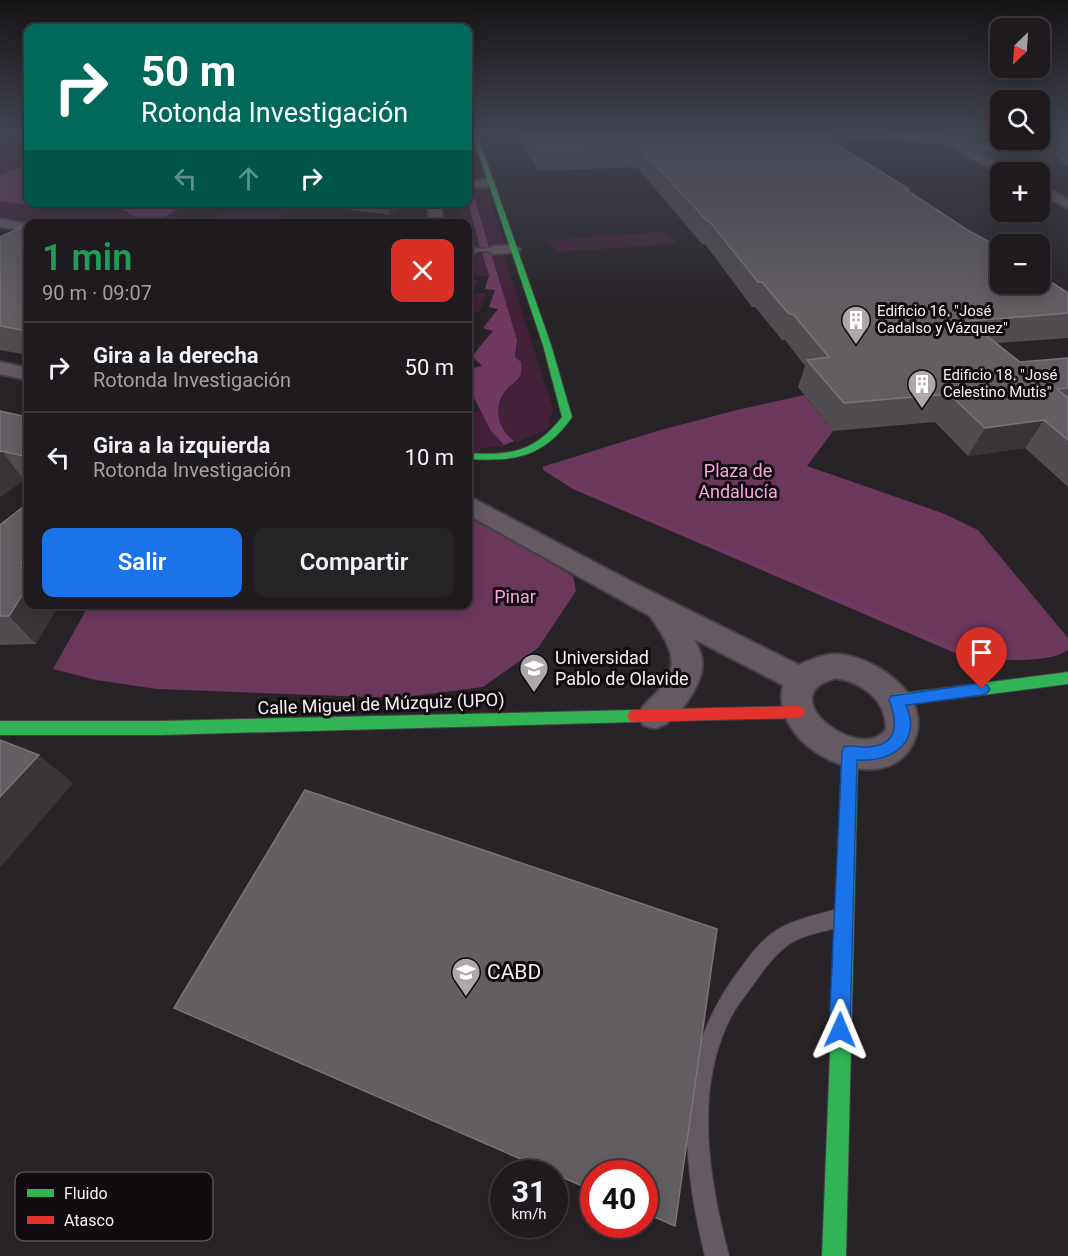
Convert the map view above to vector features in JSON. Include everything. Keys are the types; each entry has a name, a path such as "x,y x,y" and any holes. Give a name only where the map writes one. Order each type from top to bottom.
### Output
{"street":[{"path":"472,456 513,456 538,449 559,433 567,417 547,345 513,249 483,193"},
{"path":"1050,194 1068,204"},
{"path":"0,223 24,226"},
{"path":"493,250 513,249"},
{"path":"0,368 24,373"},
{"path":"472,507 659,608 801,680"},
{"path":"654,715 681,688 688,671 684,649 659,608"},
{"path":"836,666 870,676 885,687 896,700 903,715 903,730 897,742 877,752 850,752 831,746 815,735 803,722 794,694 807,673 820,668 836,666"},
{"path":"896,700 1068,678"},
{"name":"Calle Miguel de Múzquiz (UPO)","path":"0,728 160,728 798,712"},
{"path":"834,1256 850,752"}],"lane":[{"path":"472,252 493,250"},
{"path":"717,1256 708,1222 698,1122 701,1082 711,1043 724,1009 750,971 781,939 808,926 843,917"}],"shaded area":[{"path":"0,193 24,193 24,207 194,207 173,219 24,220 0,216"},
{"path":"0,193 24,193 24,204 0,201"},
{"path":"472,193 489,247 480,248 469,207 472,207"},
{"path":"473,193 488,193 505,247 489,247"},
{"path":"121,207 178,207 167,216 158,219 141,218"},
{"path":"232,207 301,207 280,219 208,219"},
{"path":"458,207 469,207 480,248 472,249 472,219 462,218"},
{"path":"667,232 677,244 556,252 549,240"},
{"path":"482,253 491,253 517,340 515,357 521,362 518,380 506,390 499,403 501,424 514,441 504,445 491,431 472,394 472,368 482,366 472,356 493,331 483,328 498,309 489,307 495,290 485,289 489,275"},
{"path":"491,253 504,255 553,409 548,429 516,443 501,425 498,411 502,396 518,380 521,367 515,357 517,349"},
{"path":"472,255 482,255 489,276 472,276"},
{"path":"472,279 478,280 473,293 486,293 480,312 472,312"},
{"path":"481,411 491,431 504,446 481,448 478,453 472,452 472,412"}],"green space":[{"name":"Plaza de Andalucía","path":"804,395 833,431 807,466 945,514 978,530 1068,638 1068,650 1038,659 979,660 575,488 542,467 657,431"},
{"name":"Pinar","path":"472,517 573,576 576,591 538,648 483,687 397,698 157,689 96,680 53,669 87,609 472,609"}],"building":[{"path":"681,193 911,193 990,242 990,294 1050,294 1050,281 1068,293 1068,313 968,321 1020,362 1068,358 1068,388 1057,389 1068,398 1068,440 1044,420 985,428 949,394 844,403 807,360 829,357 793,314 789,314 762,282 758,282 709,221"},
{"path":"24,227 24,330 0,326 0,237"},
{"path":"0,411 24,416 24,456 0,452"},
{"path":"24,506 24,560 21,563 24,564 24,592 9,616 0,616 0,525"},
{"path":"0,740 39,755 0,797"},
{"path":"305,790 717,929 675,1226 658,1219 658,1160 580,1160 580,1185 568,1180 568,1160 523,1160 174,1008"}],"waterway":[{"path":"545,469 575,488 979,660"}],"traffic: fast":[{"path":"472,456 498,457 524,453 547,440 567,417 547,345 494,193"},
{"path":"896,700 1068,678"},
{"path":"0,728 160,728 635,716"},
{"path":"834,1256 850,752"}],"traffic: jam":[{"path":"635,716 798,712"}],"place":[{"name":"Edificio 16. \"José Cadalso y Vázquez\"","path":"856,346"},
{"name":"Edificio 18. \"José Celestino Mutis\"","path":"922,410"},
{"name":"Universidad Pablo de Olavide","path":"534,694"},
{"name":"CABD","path":"466,998"}],"route":[{"path":"840,1030 850,752 869,754 885,750 897,742 903,730 903,715 896,700 982,689"}]}
